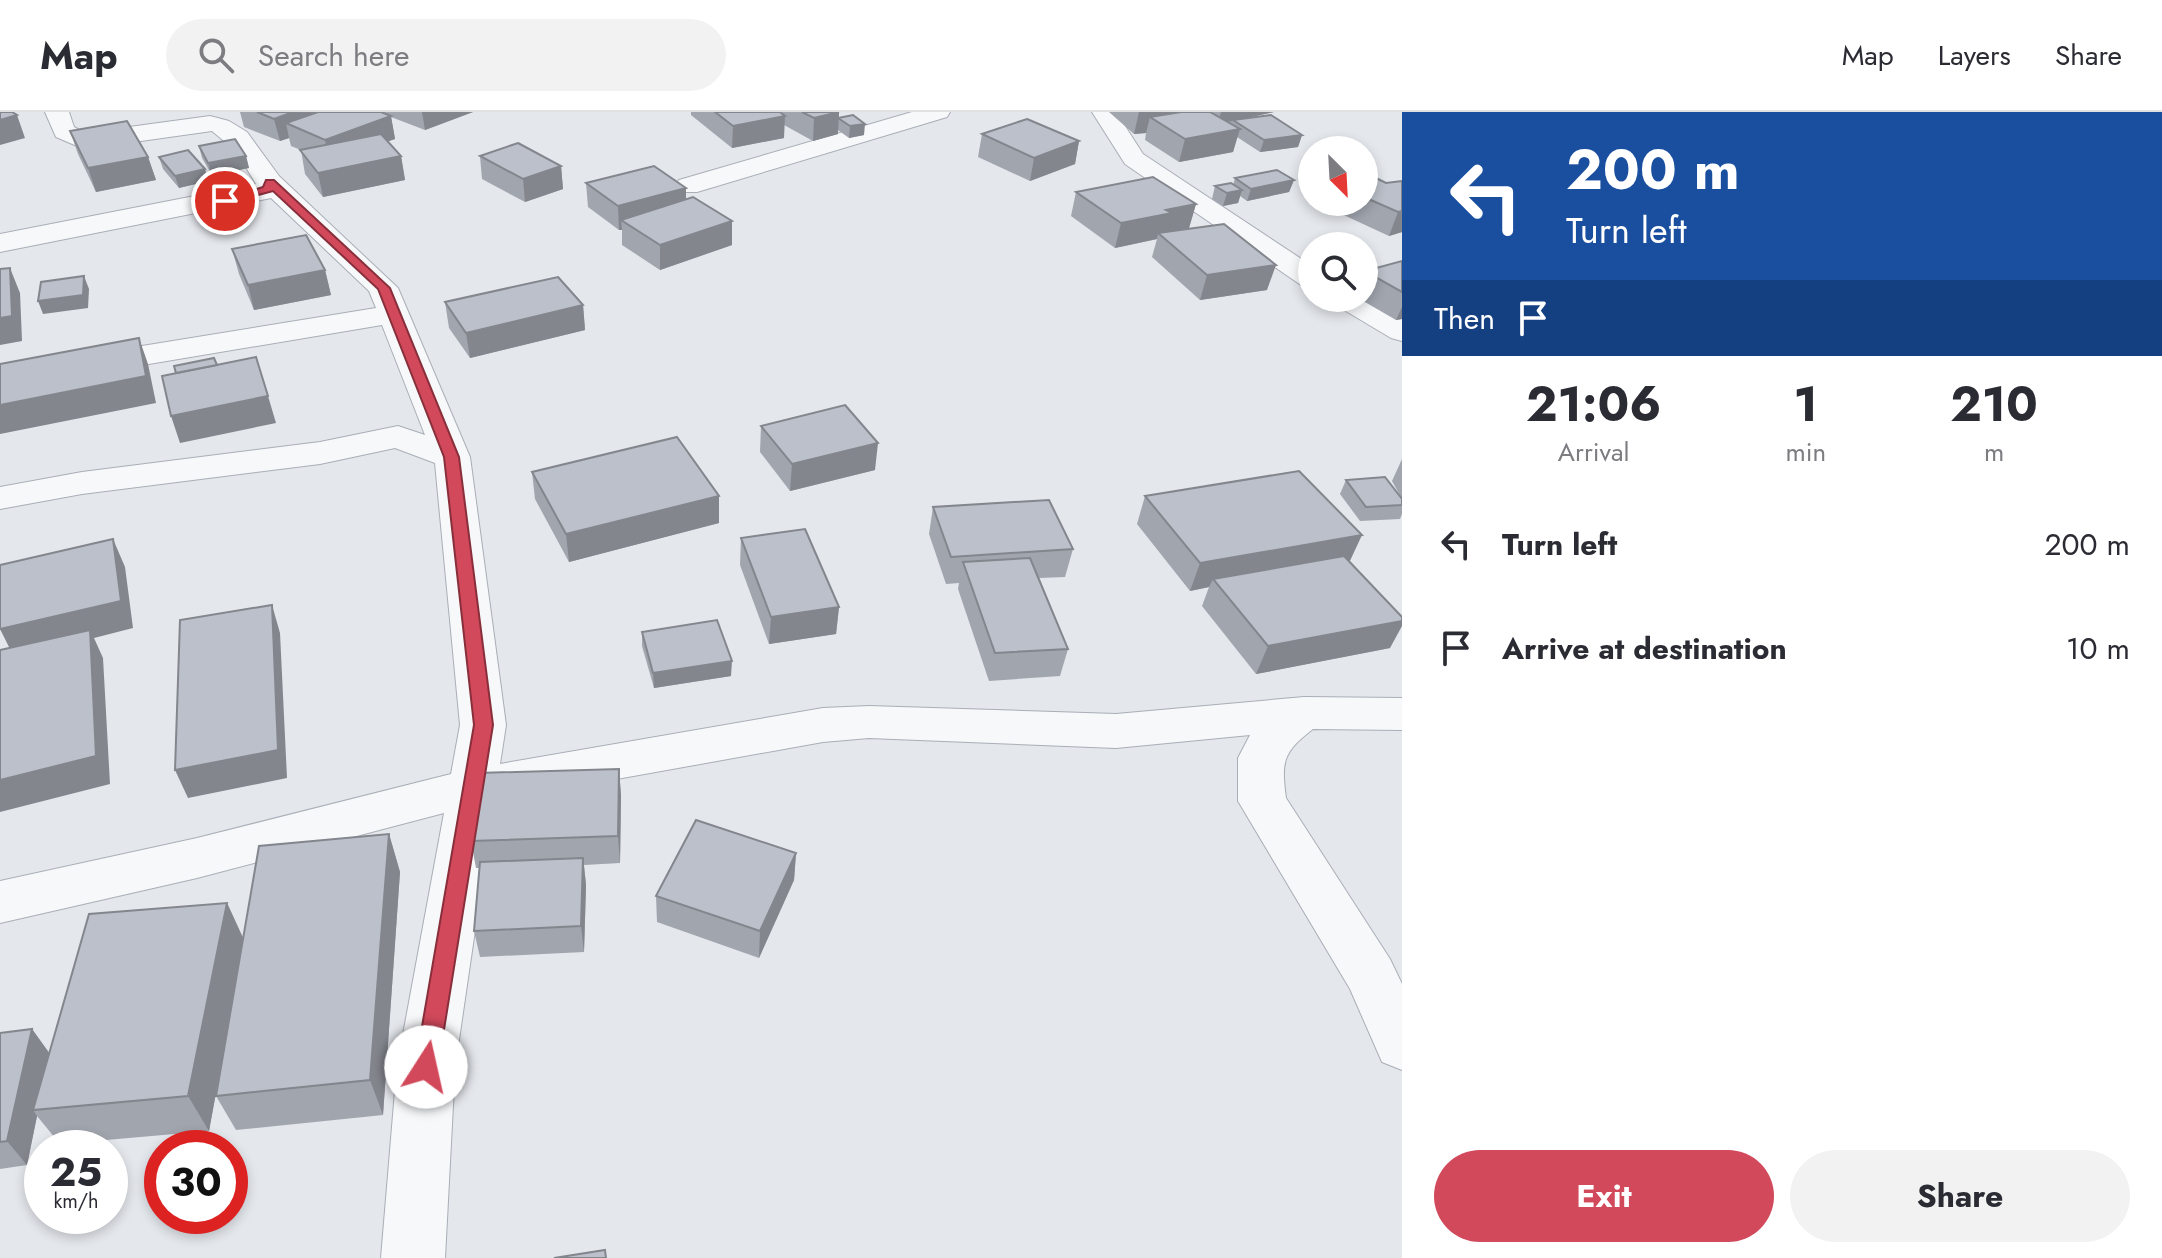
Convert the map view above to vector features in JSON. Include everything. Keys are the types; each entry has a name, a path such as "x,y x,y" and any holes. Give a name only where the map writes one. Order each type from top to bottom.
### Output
{"street":[{"path":"57,112 60,127 70,138 84,141 210,123 233,130 270,182 383,288 452,457 483,725 426,1067 413,1258"},
{"path":"688,186 938,112"},
{"path":"1104,112 1134,159 1298,270"},
{"path":"0,243 253,195 269,189 270,182"},
{"path":"1369,312 1402,331"},
{"path":"0,379 394,314"},
{"path":"0,498 82,483 320,453 398,437 452,457"},
{"path":"1304,713 1271,737 1257,767 1262,801 1371,976 1402,1044"},
{"path":"0,902 197,858 473,787 823,725 869,722 1116,731 1304,713 1402,714"}],"building":[{"path":"0,112 12,112 17,115 0,120"},
{"path":"257,112 293,112 274,119"},
{"path":"318,112 381,112 391,116 325,140 286,123"},
{"path":"715,112 780,112 785,116 733,126"},
{"path":"802,112 839,112 814,118"},
{"path":"1181,112 1210,112 1240,129 1185,139 1150,117"},
{"path":"853,115 865,124 850,126 838,118"},
{"path":"1271,115 1302,135 1264,140 1233,120"},
{"path":"1027,119 1079,141 1034,158 982,134"},
{"path":"127,121 148,157 88,168 70,131"},
{"path":"381,134 401,156 318,173 300,150"},
{"path":"235,139 246,156 208,163 199,146"},
{"path":"518,143 561,166 523,179 480,156"},
{"path":"188,150 205,169 175,176 159,157"},
{"path":"654,166 686,188 618,206 586,183"},
{"path":"1277,170 1294,180 1251,189 1235,178"},
{"path":"1153,177 1196,204 1166,210 1172,213 1121,223 1076,192"},
{"path":"1378,179 1386,183 1402,181 1402,211 1378,203"},
{"path":"1231,183 1242,190 1227,193 1215,186"},
{"path":"693,197 732,221 660,245 621,220"},
{"path":"1224,224 1276,265 1207,275 1158,233"},
{"path":"306,235 325,270 248,285 232,249"},
{"path":"1402,261 1402,292 1378,278 1378,267"},
{"path":"10,268 12,316 0,318 0,269"},
{"path":"84,276 83,295 38,301 41,282"},
{"path":"558,277 583,305 466,333 445,302"},
{"path":"139,338 146,376 0,405 0,364"},
{"path":"256,357 268,396 171,416 162,376"},
{"path":"214,358 217,365 176,373 174,366"},
{"path":"845,405 878,443 792,464 761,426"},
{"path":"677,437 719,496 566,534 532,472"},
{"path":"1299,471 1362,535 1200,563 1145,496"},
{"path":"1385,477 1402,499 1402,505 1366,507 1346,480"},
{"path":"1049,500 1073,549 951,557 933,507"},
{"path":"805,529 839,607 771,617 741,538"},
{"path":"113,539 121,601 0,629 0,565"},
{"path":"1344,556 1402,617 1402,621 1268,646 1213,579"},
{"path":"1030,558 1068,649 995,653 963,562"},
{"path":"272,605 278,750 175,770 180,620"},
{"path":"717,620 732,661 653,673 642,632"},
{"path":"90,630 96,756 0,780 0,650"},
{"path":"619,769 618,836 471,841 478,773"},
{"path":"696,820 796,853 760,931 656,896"},
{"path":"389,834 370,1080 216,1096 259,846"},
{"path":"583,858 581,926 474,931 480,862"},
{"path":"227,903 188,1096 33,1110 89,914"},
{"path":"32,1029 7,1141 0,1142 0,1033"},
{"path":"605,1250 606,1258 554,1258"}],"route":[{"path":"225,201 269,189 270,182 383,288 452,457 483,725 426,1067"}]}
